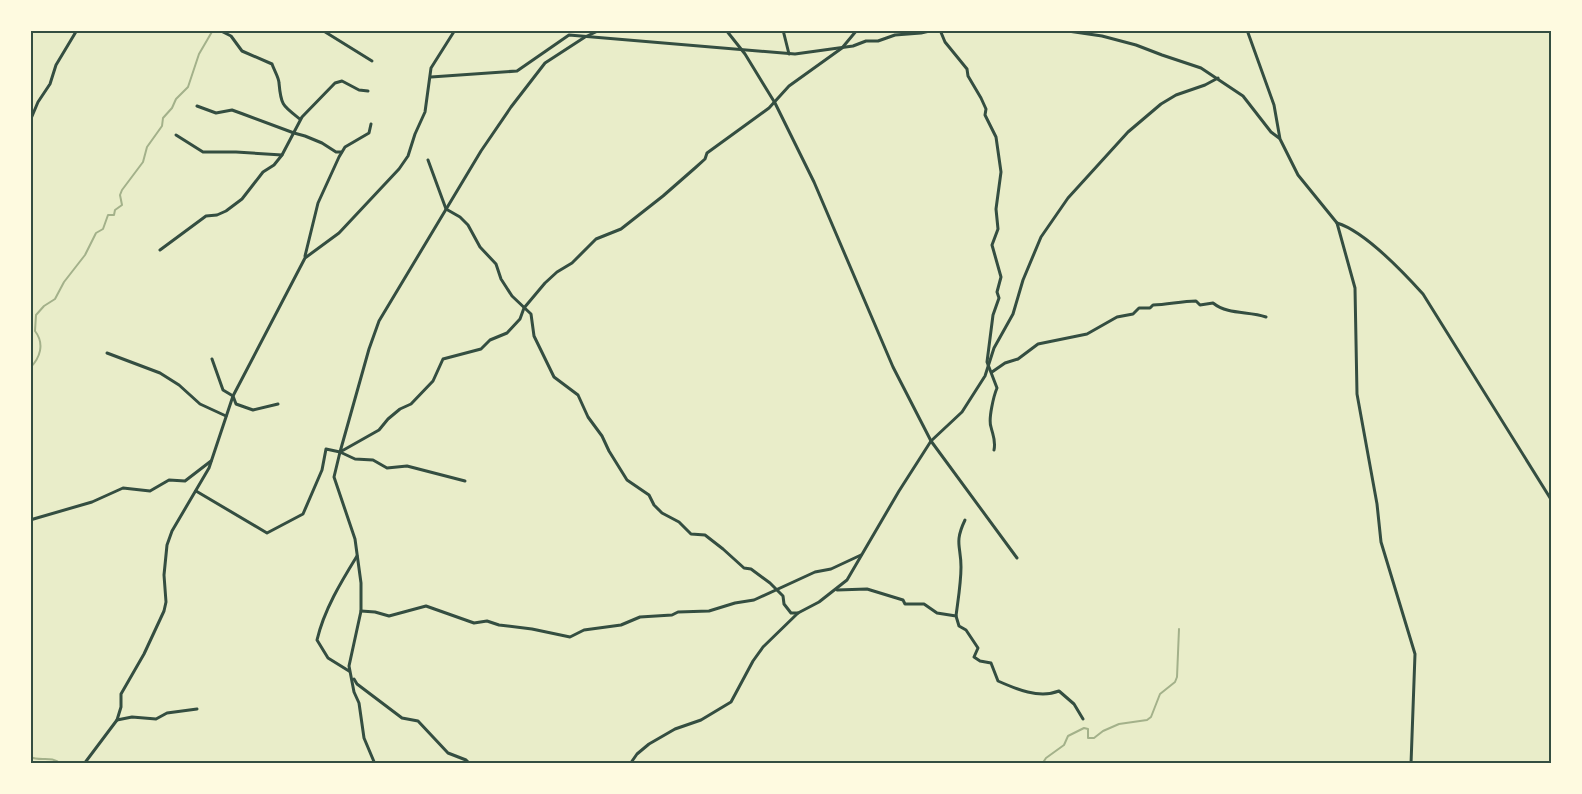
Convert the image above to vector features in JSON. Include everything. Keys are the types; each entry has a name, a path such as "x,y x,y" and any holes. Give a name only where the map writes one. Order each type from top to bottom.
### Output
{"street":[{"path":"30,121 50,84 56,64 77,30"},
{"path":"322,30 372,61"},
{"path":"305,258 339,233 408,156 425,112 431,68 455,30"},
{"path":"375,764 364,738 349,660 361,611 361,583 355,539 334,477 369,349 379,321 481,151 545,63 600,30"},
{"path":"726,30 742,49 775,103 814,182 893,367 931,441 1017,558"},
{"path":"783,30 789,54"},
{"path":"340,452 379,430 394,414 411,404 433,381 443,359 481,349 490,340 507,333 520,319 524,308 557,272 572,263 596,239 621,229 685,178 705,159 707,153 775,103 789,86 842,48 857,30"},
{"path":"431,77 517,71 569,35 789,54 842,48 895,35 934,30"},
{"path":"940,30 945,42 967,69 968,76 986,109 985,115 996,137 1001,172 996,209 998,229 992,245 1001,277 997,292 999,298 993,315 988,367 997,388 990,421 996,440 994,450"},
{"path":"1061,30 1102,36 1136,45 1202,68 1243,96 1271,132 1280,139"},
{"path":"1247,30 1274,105 1280,139 1298,175 1337,223 1355,288 1357,394 1382,542 1415,654 1411,764"},
{"path":"221,31 231,36 242,51 272,64 279,82 280,98 290,113 300,119"},
{"path":"630,764 637,754 649,744 675,729 701,720 731,702 763,647 798,613 819,602 848,580 899,490 931,441 962,412 985,376 994,348 1013,314 1023,280 1041,237 1068,198 1128,132 1161,104 1176,94 1205,85 1218,78"},
{"path":"160,250 206,216 226,212 242,199 263,172 274,165 282,155 300,119 335,83 342,81 359,90 368,91"},
{"path":"197,106 216,112 232,110 305,136 336,152 341,152"},
{"path":"84,764 117,720 122,694 164,611 166,545 212,460 233,396 305,258 318,203 341,152 345,147 369,133 371,124"},
{"path":"176,135 203,152 282,155"},
{"path":"428,160 446,208 468,225 480,248 496,264 501,279 512,296 531,314 534,336 554,377 578,395 588,417 602,436 627,480 649,495 654,506 679,522 691,534 705,536 744,568 751,569 783,596 786,608 791,613 798,613"},
{"path":"1337,223 1345,225 1371,244 1423,294 1552,501"},
{"path":"992,372 1005,363 1018,359 1038,344 1087,334 1117,317 1133,314 1139,308 1150,308 1153,305 1176,300 1196,301 1200,304 1213,303 1220,308 1266,317"},
{"path":"107,353 160,374 179,385 200,404 226,417"},
{"path":"212,359 224,390 233,396 236,404 253,410 278,404"},
{"path":"196,491 267,532 303,514 322,470 326,449 355,459 374,460 387,468 407,466 465,481"},
{"path":"30,520 92,502 123,488 150,491 169,480 184,481 212,460"},
{"path":"965,520 960,532 958,548 961,563 960,595 956,616 959,626 966,630 978,648 974,657 991,663 998,681 1011,687 1032,693 1051,694 1059,691 1074,704 1083,719"},
{"path":"361,611 389,616 426,606 474,623 487,621 570,637 584,630 621,625 640,617 721,609 735,603 762,598 815,572 831,569 863,554"},
{"path":"357,556 321,622 317,640 328,658 350,671 357,684 379,702 402,718 418,721 448,753 470,764"},
{"path":"836,590 867,589 903,600 905,604 924,603 937,613 956,616"},
{"path":"117,720 132,717 156,719 167,713 197,710"}],"waterway":[{"path":"30,368 40,351 40,341 35,331 36,315 55,299 64,282 85,255 96,233 103,229 108,215 114,215 115,210 122,205 120,195 122,190 143,162 147,147 162,126 163,118 176,99 188,87 199,54 213,30"},
{"path":"1042,764 1046,758 1064,745 1068,736 1084,728 1088,729 1088,738 1094,738 1119,724 1147,720 1151,717 1160,694 1175,682 1177,677 1179,629"},
{"path":"30,757 53,760 61,764"}]}
